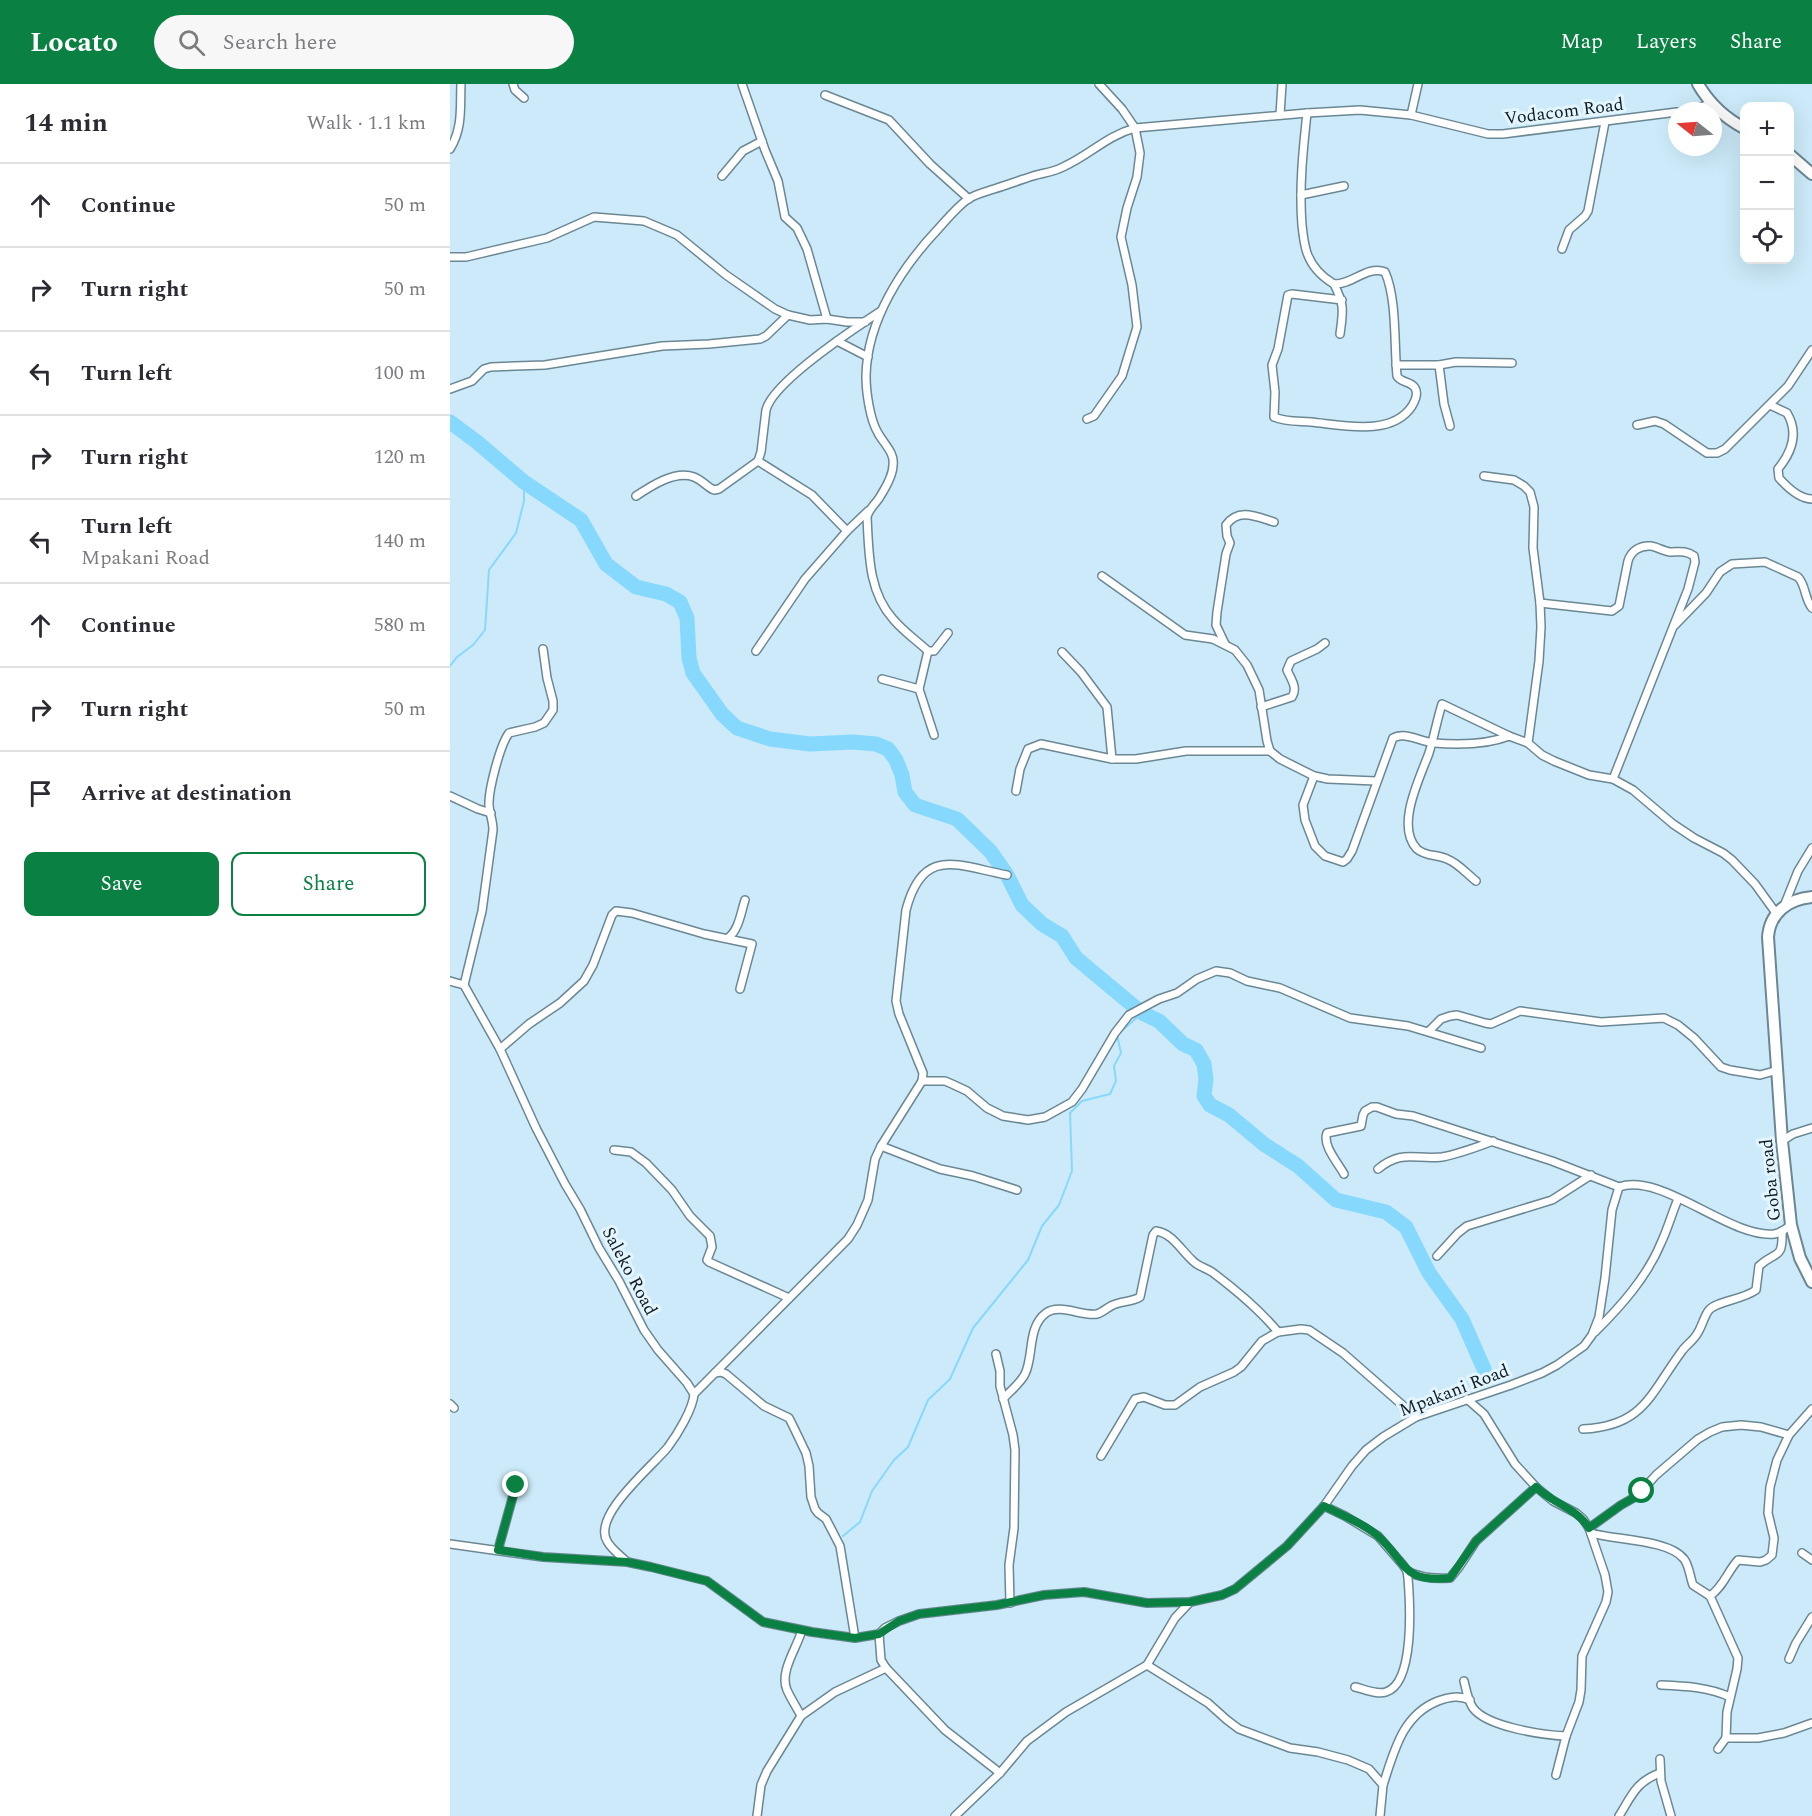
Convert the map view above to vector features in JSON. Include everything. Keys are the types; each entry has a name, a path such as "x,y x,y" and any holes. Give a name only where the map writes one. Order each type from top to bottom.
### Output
{"street":[{"path":"450,149 461,120 461,84"},
{"path":"513,84 515,90 525,98"},
{"path":"742,84 778,181 785,217 797,228 807,249 828,319"},
{"path":"1087,419 1094,416 1122,376 1137,327 1132,285 1121,237 1137,177 1140,153 1135,128 1122,109 1099,84"},
{"path":"1280,115 1282,84"},
{"path":"1411,115 1418,84"},
{"path":"1698,84 1711,102"},
{"path":"756,651 805,579 881,495 893,470 893,458 877,432 873,420 867,391 868,357 881,311 907,264 955,211 969,199 930,164 889,120 825,95"},
{"name":"Vodacom Road","path":"969,199 1060,169 1119,133 1135,128 1360,110 1411,115 1488,134 1503,134 1668,113"},
{"path":"1307,113 1301,195 1305,246 1307,255 1322,275 1334,284 1342,300 1340,334"},
{"path":"1722,113 1740,125"},
{"path":"1562,249 1569,230 1588,211 1605,122"},
{"path":"722,176 743,151 762,141"},
{"path":"1791,156 1812,174"},
{"path":"1301,195 1344,186"},
{"path":"450,257 466,257 547,238 594,217 649,222 677,236 726,275 775,309 788,315 810,320 865,322"},
{"path":"1334,284 1345,283 1371,271 1385,272 1389,280 1393,305 1398,379 1416,389 1414,402 1398,419 1372,426 1352,426 1274,417 1275,392 1271,367 1278,349 1288,295 1342,300"},
{"path":"636,496 676,476 694,477 708,488 719,489 758,461 768,404 774,393 837,341 881,311"},
{"path":"450,389 472,381 484,369 491,367 545,364 662,346 760,339 788,315"},
{"path":"837,341 868,357"},
{"path":"1637,425 1656,421 1707,453 1717,453 1725,449 1788,386 1812,350"},
{"path":"1396,365 1456,362 1512,363"},
{"path":"1439,364 1444,404 1450,426"},
{"path":"1770,405 1787,413 1793,426 1794,435 1791,448 1778,469 1779,478 1798,494 1806,499 1812,499"},
{"path":"758,461 812,495 847,531"},
{"path":"1484,476 1514,480 1524,486 1530,492 1534,507 1534,567 1540,603 1539,661 1528,743"},
{"path":"868,512 872,580 885,609 894,621 928,651 934,651 948,633"},
{"path":"1225,644 1216,625 1220,588 1230,543 1226,525 1232,519 1244,514 1274,522"},
{"path":"1540,603 1612,611 1619,606 1628,561 1634,550 1650,546 1662,550 1683,551 1694,556 1695,562 1688,589 1613,779"},
{"path":"1674,625 1706,593 1720,572 1732,564 1740,563 1765,562 1798,577 1802,580 1805,596 1812,608"},
{"path":"1102,576 1185,635 1213,639 1234,650 1247,665 1259,690 1270,751 1280,759 1314,776 1328,779 1376,781"},
{"path":"1262,707 1292,697 1294,686 1287,670 1291,661 1325,643"},
{"path":"450,981 464,985 482,911 493,830 490,796 504,741 509,733 544,723 553,710 543,649"},
{"path":"928,651 919,689 934,735"},
{"path":"1062,652 1081,672 1107,707 1112,759"},
{"path":"882,679 919,689"},
{"path":"1476,882 1449,859 1424,853 1417,848 1409,832 1410,807 1432,743 1442,704 1528,743 1542,755 1554,761 1588,775 1613,779 1633,790 1673,824 1732,860 1780,909"},
{"path":"1314,776 1303,805 1305,820 1315,846 1325,856 1343,862 1347,860 1352,851 1392,738 1397,735 1432,743 1480,743 1509,736"},
{"path":"1016,792 1020,769 1028,749 1041,744 1112,759 1136,759 1186,752 1270,751"},
{"path":"450,796 491,813"},
{"path":"1780,909 1812,848"},
{"path":"627,1562 607,1541 605,1532 606,1524 618,1501 676,1437 694,1394 848,1239 868,1200 875,1159 881,1146 922,1081 923,1073 896,1001 903,925 912,889 931,868 947,864 1007,875"},
{"path":"1780,909 1812,897"},
{"path":"729,938 736,929 745,900"},
{"name":"Goba road","path":"1780,909 1770,924 1768,943 1778,1070 1786,1228 1812,1282"},
{"path":"500,1049 529,1024 560,1003 584,981 593,965 612,915 616,911 632,913 704,934 752,944 740,989"},
{"path":"922,1081 945,1081 952,1084 1002,1116 1028,1120 1045,1118 1072,1102 1115,1033 1129,1015 1145,1005 1176,993 1205,975 1222,971 1247,981 1280,988 1350,1018 1387,1022 1429,1031 1481,1048"},
{"name":"Saleko Road","path":"464,985 500,1049 536,1128 565,1184 644,1330 694,1394"},
{"path":"1429,1031 1441,1019 1450,1016 1457,1015 1491,1024 1520,1011 1600,1022 1664,1018 1678,1025 1694,1038 1721,1067 1760,1075 1778,1070"},
{"path":"1344,1174 1326,1142 1326,1135 1361,1126 1365,1111 1372,1107 1413,1116 1493,1141 1619,1187 1628,1184 1647,1187 1746,1229 1775,1234 1786,1228"},
{"path":"1782,1141 1793,1134 1808,1130 1812,1122"},
{"path":"1378,1169 1394,1158 1403,1156 1443,1157 1493,1141"},
{"path":"881,1146 940,1169 973,1176 1017,1190"},
{"path":"614,1150 632,1152 672,1190 690,1216 710,1236 712,1242 707,1257 709,1262 789,1298"},
{"path":"1437,1256 1458,1233 1467,1227 1552,1200 1591,1175"},
{"name":"Mpakani Road","path":"879,1634 899,1621 919,1614 966,1610 1044,1595 1084,1592 1147,1603 1190,1602 1222,1595 1235,1589 1287,1546 1324,1506 1366,1450 1383,1437 1416,1417 1511,1385 1557,1365 1584,1346 1592,1335 1599,1317 1612,1210 1619,1187"},
{"path":"1592,1335 1617,1310 1647,1270 1661,1244 1678,1199"},
{"path":"1582,1429 1602,1428 1632,1416 1642,1408 1681,1352 1699,1332 1710,1309 1718,1304 1748,1296 1756,1290 1760,1266 1778,1254 1786,1228"},
{"path":"1003,1399 1025,1374 1030,1344 1040,1321 1047,1313 1069,1310 1095,1315 1113,1305 1140,1297 1153,1235 1156,1231 1164,1233 1193,1262 1210,1271 1250,1302 1278,1332"},
{"path":"1101,1456 1135,1399 1144,1397 1165,1405 1175,1406 1200,1387 1234,1372 1247,1361 1262,1341 1278,1332 1301,1329 1309,1330 1319,1336 1358,1364 1416,1417"},
{"path":"996,1354 1000,1365 1000,1386 1015,1450 1014,1528 1009,1565 1010,1603"},
{"path":"715,1373 726,1374 764,1406 789,1418 806,1453 811,1497 815,1509 826,1519 840,1546 855,1638"},
{"path":"1467,1399 1484,1414 1515,1464 1536,1487 1553,1501 1576,1513 1590,1531 1605,1575 1608,1592 1604,1611 1587,1641 1582,1656 1579,1702 1566,1736 1556,1775"},
{"path":"1710,1596 1718,1590 1738,1560 1760,1562 1772,1554 1774,1538 1768,1513 1770,1487 1777,1460 1790,1435 1812,1409"},
{"path":"1590,1531 1621,1505 1637,1496 1662,1470 1698,1439 1710,1432 1722,1427 1741,1425 1761,1427 1790,1435"},
{"path":"498,1550 516,1485"},
{"path":"1324,1506 1378,1536 1407,1571 1416,1576 1428,1578 1450,1578 1476,1541 1536,1487"},
{"path":"1590,1531 1601,1536 1612,1536 1665,1547 1678,1553 1687,1564 1693,1585 1710,1596 1738,1658 1730,1697 1726,1738 1718,1749"},
{"path":"450,1544 543,1557 627,1562 707,1581 763,1622 855,1638 879,1634 881,1660 886,1668 945,1730 999,1773"},
{"path":"1802,1553 1812,1560"},
{"path":"1354,1687 1380,1693 1388,1692 1401,1677 1409,1641 1407,1571"},
{"path":"955,1816 999,1773 1027,1741 1066,1712 1147,1665 1175,1618 1190,1602"},
{"path":"1789,1659 1812,1617"},
{"path":"801,1716 786,1688 785,1678 786,1667 798,1644 802,1630"},
{"path":"1147,1665 1208,1703 1239,1729 1290,1748 1348,1760 1369,1769 1383,1785"},
{"path":"758,1816 761,1785 767,1771 801,1716 835,1692 886,1668"},
{"path":"1464,1681 1473,1707 1486,1718 1528,1732 1566,1736"},
{"path":"1661,1685 1705,1688 1730,1697"},
{"path":"1380,1816 1383,1785 1399,1741 1410,1720 1434,1703 1447,1698 1462,1697 1470,1700"},
{"path":"1726,1738 1758,1738 1812,1723"},
{"path":"1660,1760 1660,1773 1671,1816"},
{"path":"1619,1816 1642,1781 1660,1773"}],"waterway":[{"path":"450,422 524,482 581,520 606,564 636,587 666,594 680,602 687,618 689,658 693,673 722,714 737,728 770,739 810,744 853,742 876,744 888,749 896,760 902,775 905,792 915,805 957,819 991,852 1007,875 1022,905 1042,924 1062,936 1076,958 1142,1013 1159,1021 1183,1044 1196,1050 1204,1064 1206,1079 1204,1096 1210,1105 1229,1115 1265,1145 1298,1166 1336,1200 1386,1212 1406,1227 1429,1273 1462,1319 1484,1369"},
{"path":"450,666 457,657 473,645 485,630 489,570 516,533 524,501 524,482"},
{"path":"843,1536 860,1522 872,1491 894,1460 908,1447 928,1400 950,1379 973,1328 1028,1260 1042,1226 1059,1205 1072,1171 1070,1113 1082,1101 1110,1094 1116,1081 1114,1066 1121,1053 1117,1035 1142,1013"}],"route":[{"path":"516,1485 498,1550 543,1557 627,1562 651,1567 707,1581 763,1622 855,1638 879,1634 899,1621 919,1614 966,1610 1044,1595 1095,1592 1147,1603 1190,1602 1222,1595 1235,1589 1287,1546 1324,1506 1378,1536 1407,1571 1416,1576 1428,1578 1450,1578 1476,1541 1536,1487 1553,1501 1576,1513 1589,1528 1642,1491"}]}
